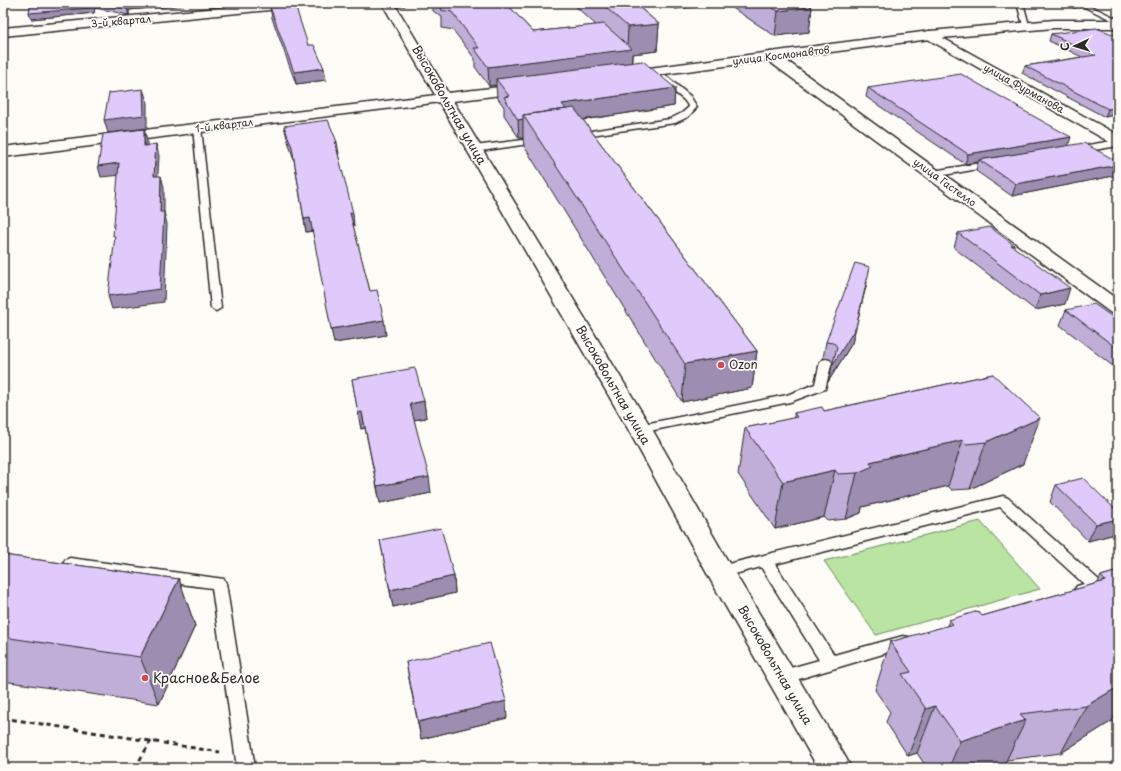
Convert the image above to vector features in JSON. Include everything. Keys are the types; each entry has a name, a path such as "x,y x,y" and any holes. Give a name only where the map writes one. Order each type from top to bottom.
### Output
{"street":[{"name":"3-й квартал","path":"3,32 310,3"},
{"name":"Высоковольтная улица","path":"389,4 640,429 720,572 835,768"},
{"path":"1080,23 1112,37"},
{"name":"улица Космонавтов","path":"616,76 930,35 1026,25 1118,23"},
{"name":"улица Фурманова","path":"930,35 1118,142"},
{"name":"улица Гастелло","path":"771,56 1118,309"},
{"path":"444,98 538,86"},
{"name":"1-й квартал","path":"3,152 444,98"}],"lane":[{"path":"389,4 404,3"},
{"path":"673,3 676,6 700,3"},
{"path":"1020,3 1026,25"},
{"path":"1079,3 1118,23"},
{"path":"569,136 672,121 685,116 693,107 655,71"},
{"path":"197,128 216,308"},
{"path":"474,149 545,139"},
{"path":"1064,152 1118,142"},
{"path":"933,174 1002,162"},
{"path":"640,429 790,398 821,386 826,362"},
{"path":"720,572 1003,501 1096,586 1065,595"},
{"path":"765,561 830,663"},
{"path":"57,562 219,583 245,762"},
{"path":"782,678 914,639"}],"path":[{"path":"3,718 151,741 245,762"},
{"path":"135,768 151,741"}],"green space":[{"path":"980,521 1040,589 876,635 824,561"}],"building":[{"path":"31,3 93,3 92,8 29,13"},
{"path":"94,3 142,3 127,4 127,9"},
{"path":"443,3 506,3 533,32 604,24 632,49 488,67 474,48 479,48 452,12 441,10"},
{"path":"601,3 634,3 659,24 628,27"},
{"path":"765,3 806,3 812,7 778,11"},
{"path":"295,5 308,45 314,45 324,68 294,72 270,7"},
{"path":"1096,28 1118,36 1118,107 1108,109 1025,66 1096,55 1051,34"},
{"path":"643,61 675,88 562,104 566,109 523,115 523,119 518,120 504,97 509,96 496,79"},
{"path":"961,74 1071,137 968,154 868,88"},
{"path":"143,89 144,115 104,120 109,93"},
{"path":"574,108 757,351 685,364 523,115"},
{"path":"328,120 337,142 335,142 353,213 350,213 370,291 377,290 384,320 331,329 310,218 304,219 292,147 284,126"},
{"path":"144,129 144,146 156,144 154,176 161,176 160,212 164,212 160,289 108,296 115,236 113,236 119,163 98,166 103,134"},
{"path":"1084,143 1118,162 1118,165 1016,184 979,160"},
{"path":"990,227 1014,245 1011,245 1070,288 1040,295 958,233"},
{"path":"855,263 870,267 856,327 832,366 837,347 834,343 826,342"},
{"path":"1094,304 1118,321 1118,349 1066,310"},
{"path":"415,368 424,401 410,404 429,477 377,486 362,412 358,413 352,379"},
{"path":"993,374 1040,418 986,442 967,444 963,440 870,462 873,466 857,473 838,474 835,470 783,482 745,428 797,417 794,413 822,407 824,411"},
{"path":"1083,478 1118,512 1118,519 1096,524 1056,485"},
{"path":"441,528 454,576 390,590 380,540"},
{"path":"3,555 179,579 140,657 3,637"},
{"path":"1118,571 1118,687 1086,706 1020,714 1026,720 960,741 935,706 926,709 902,674 911,672 890,642 953,624 949,620 978,611 982,616 1105,581 1101,576"},
{"path":"490,643 506,701 418,722 406,662"}],"place":[{"name":"Ozon","path":"721,365"},
{"name":"Красное&Белое","path":"145,678"}]}
